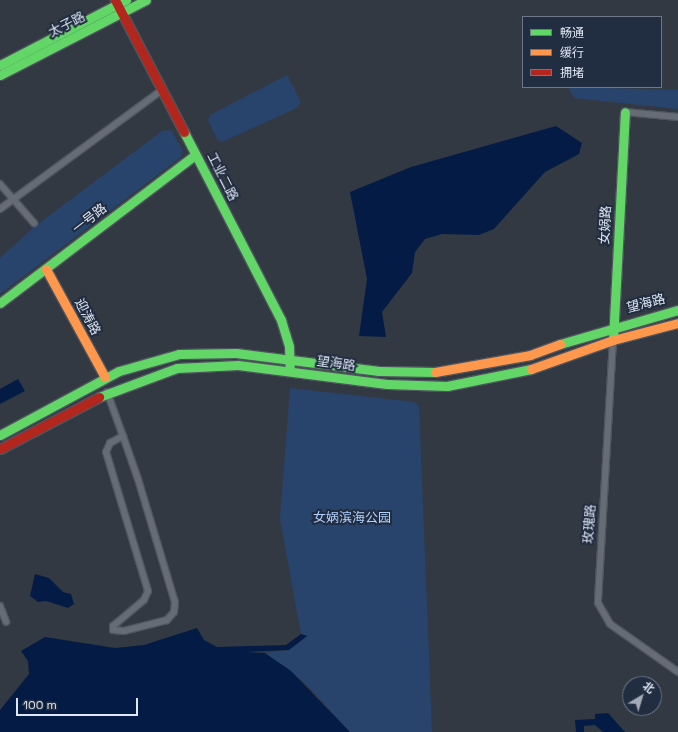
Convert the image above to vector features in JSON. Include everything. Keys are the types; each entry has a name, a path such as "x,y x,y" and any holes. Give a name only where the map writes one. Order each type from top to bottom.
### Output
{"main road":[{"name":"太子路","path":"0,75 126,0"},
{"name":"太子路","path":"0,65 118,6 146,0"},
{"name":"工业二路","path":"118,6 281,320 290,360 290,371"},
{"name":"女娲路","path":"613,340 625,112"},
{"name":"一号路","path":"0,303 195,155"},
{"name":"迎涛路","path":"46,269 105,377"},
{"name":"望海路","path":"0,435 105,377 158,358 198,352 417,373 500,363 614,326 678,310"},
{"name":"望海路","path":"0,449 107,392 157,373 199,365 290,371 416,386 447,386 502,376 613,340 678,323"}],"street":[{"path":"0,210 162,90"},
{"path":"625,112 678,117"},
{"path":"0,184 34,223"},
{"name":"玫瑰路","path":"613,340 598,603 610,624 678,672"},
{"path":"107,392 124,436 175,608 167,620 124,631 113,630 113,626 144,600 148,591 106,452 110,443 124,436"},
{"path":"0,606 6,622"}],"green space":[{"path":"287,75 301,102 297,108 222,142 217,139 208,120 210,115"},
{"path":"569,88 678,90 678,109 574,98"},
{"path":"171,130 183,151 181,157 0,294 0,258 34,227 162,131"},
{"name":"女娲滨海公园","path":"290,388 414,402 419,406 432,732 350,732 305,683 265,653 289,650 307,636 301,634 280,519"}],"shaded area":[{"path":"556,126 582,143 579,154 545,172 494,229 479,235 442,234 425,239 415,252 412,273 382,312 386,337 359,336 367,279 350,192 411,167"},
{"path":"18,379 25,391 0,404 0,389"},
{"path":"35,574 49,578 63,592 71,594 74,604 68,608 46,601 38,602 30,596"},
{"path":"197,628 204,640 217,647 286,645 301,634 307,636 289,650 245,652 265,653 291,671 350,732 0,732 0,710 29,674 28,661 21,651 45,637 115,648 144,645"},
{"path":"608,713 625,732 603,732 595,725 584,726 584,732 576,732 575,720 595,719 595,714"}],"traffic: fast":[{"path":"0,65 126,0"},
{"path":"0,75 146,0"},
{"path":"613,340 625,112"},
{"path":"184,132 281,320 289,347 290,371"},
{"path":"0,303 195,155"},
{"path":"560,344 678,310"},
{"path":"0,435 119,371 179,354 236,353 379,371 435,372"},
{"path":"99,397 177,368 238,365 387,384 447,386 531,369"}],"traffic: slow":[{"path":"46,269 105,377"},
{"path":"531,369 613,340 678,323"},
{"path":"435,372 530,355 560,344"}],"traffic: jam":[{"path":"115,0 184,132"},
{"path":"0,449 99,397"}]}
